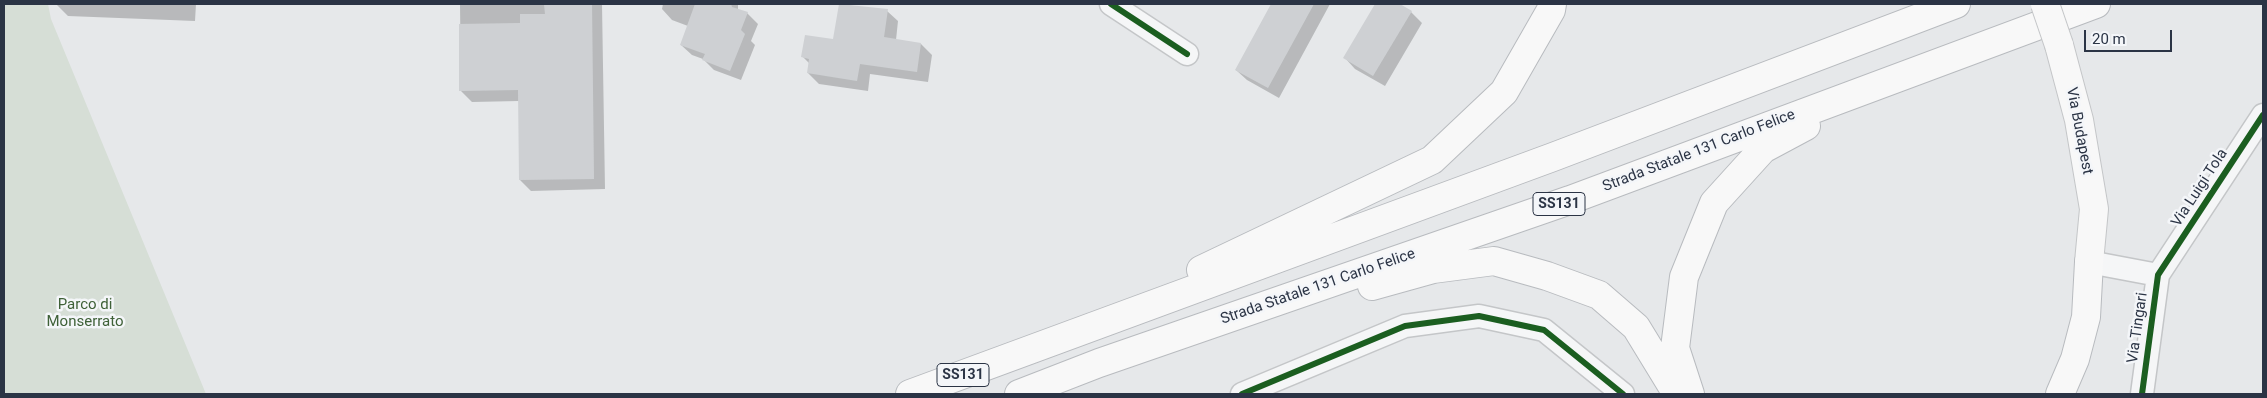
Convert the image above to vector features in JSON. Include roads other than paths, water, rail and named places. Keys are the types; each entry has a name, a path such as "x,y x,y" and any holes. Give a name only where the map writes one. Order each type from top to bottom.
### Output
{"main road":[{"path":"1015,356 1432,160 1504,92 1551,10 1552,4"},
{"name":"SS131","path":"910,394 1553,157 1956,4"},
{"name":"Via Budapest","path":"2045,4 2059,45 2079,120 2094,209 2086,317 2074,359 2060,394"},
{"name":"Strada Statale 131 Carlo Felice","path":"1019,394 1099,363 1570,200 2096,4"},
{"path":"1690,394 1675,348 1684,278 1714,203 1763,149 1897,77"},
{"path":"1099,363 1433,269 1494,261 1547,276 1599,295 1636,327 1676,394"}],"street":[{"path":"1111,4 1187,54"},
{"name":"Via Luigi Tola","path":"2158,276 2263,115"},
{"name":"Via Tingari","path":"2089,262 2158,276 2139,391"},
{"path":"1242,394 1405,326 1479,316 1544,330 1623,394"}],"park label":[{"name":"Parco di Monserrato","path":"85,314"}]}
